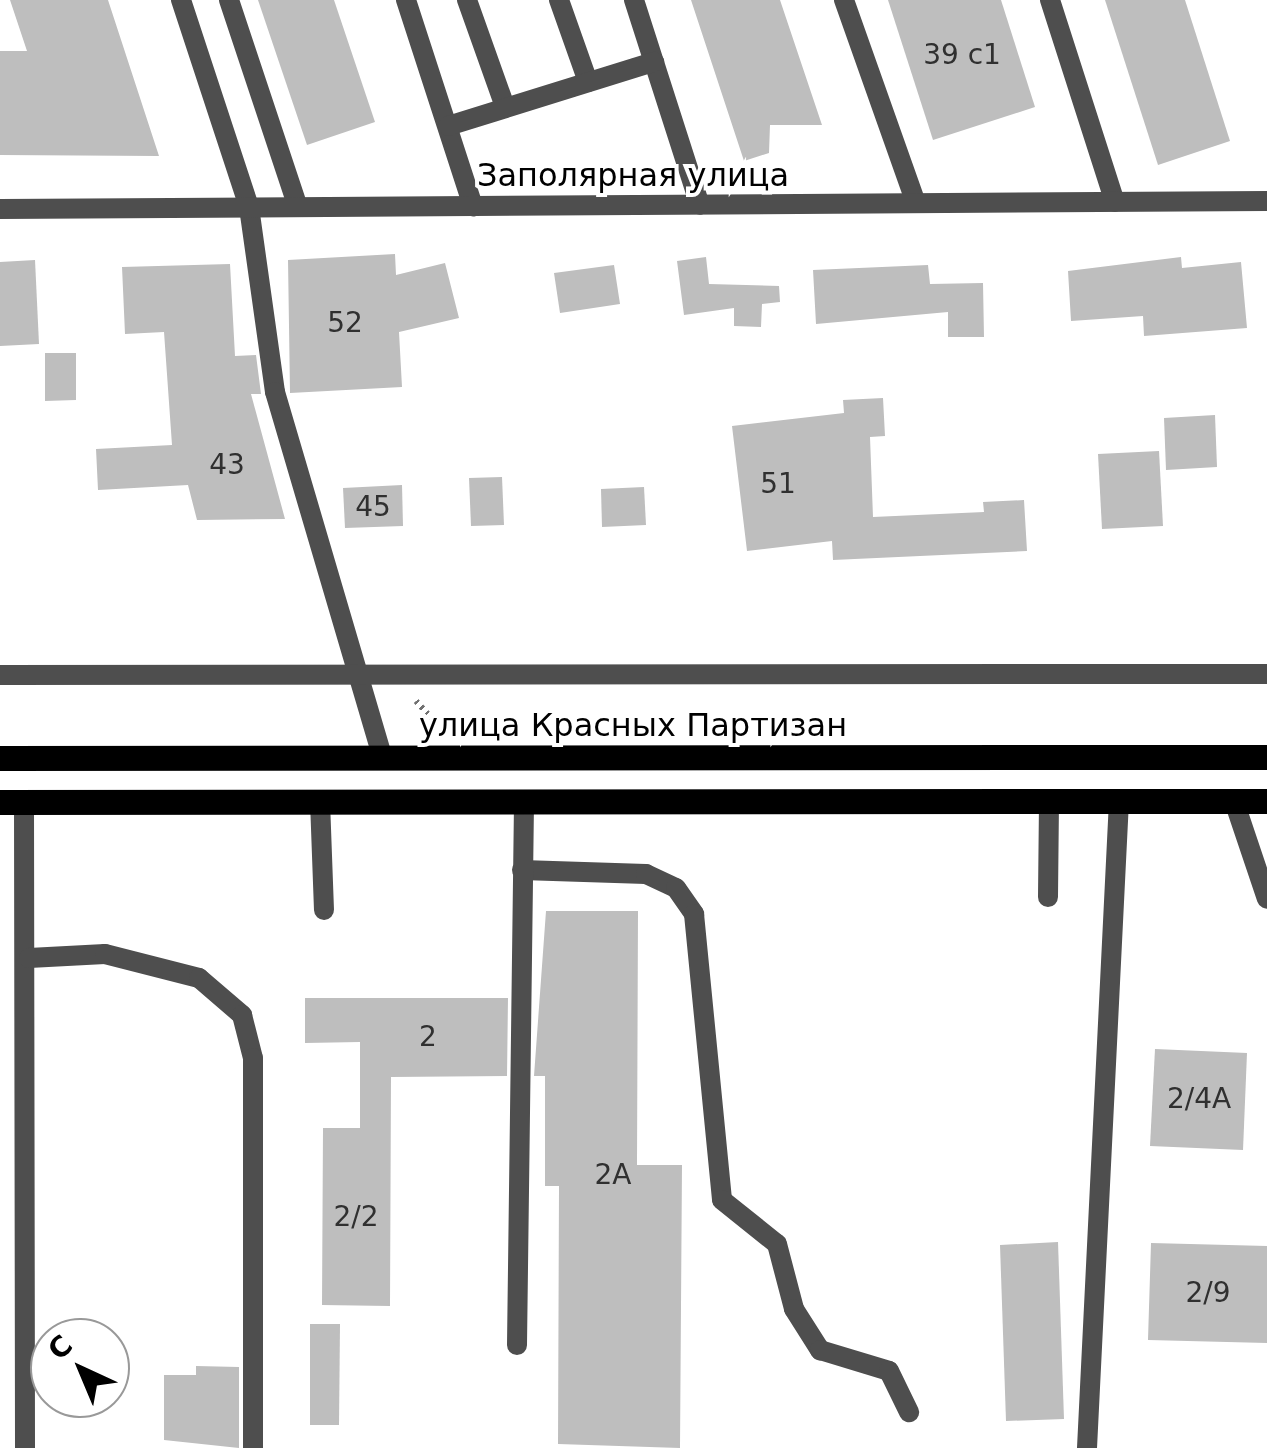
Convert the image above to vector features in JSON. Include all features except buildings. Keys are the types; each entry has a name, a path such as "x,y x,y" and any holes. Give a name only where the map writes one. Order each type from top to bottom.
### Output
{"main road":[{"name":"улица Красных Партизан","path":"0,758 1267,757"},
{"path":"12,802 1267,801"}],"street":[{"path":"181,0 249,207 275,392 362,675 383,758"},
{"path":"229,0 298,207"},
{"path":"406,0 473,206"},
{"path":"467,0 505,108"},
{"path":"559,0 588,82"},
{"path":"634,0 700,205"},
{"path":"844,0 916,203"},
{"path":"1050,0 1115,202"},
{"path":"448,126 654,62"},
{"name":"Заполярная улица","path":"0,209 1267,201"},
{"path":"0,675 1267,674"},
{"path":"320,801 324,910"},
{"path":"517,1345 524,801"},
{"path":"1048,897 1050,801"},
{"path":"1087,1448 1119,801"},
{"path":"1234,801 1267,899"},
{"path":"12,802 29,958 25,1448"},
{"path":"522,870 646,874 684,901 694,914 722,1200 777,1244 794,1310 820,1350 889,1371 909,1412"},
{"path":"29,958 106,954 199,978 242,1015 253,1058 253,1448"}]}
